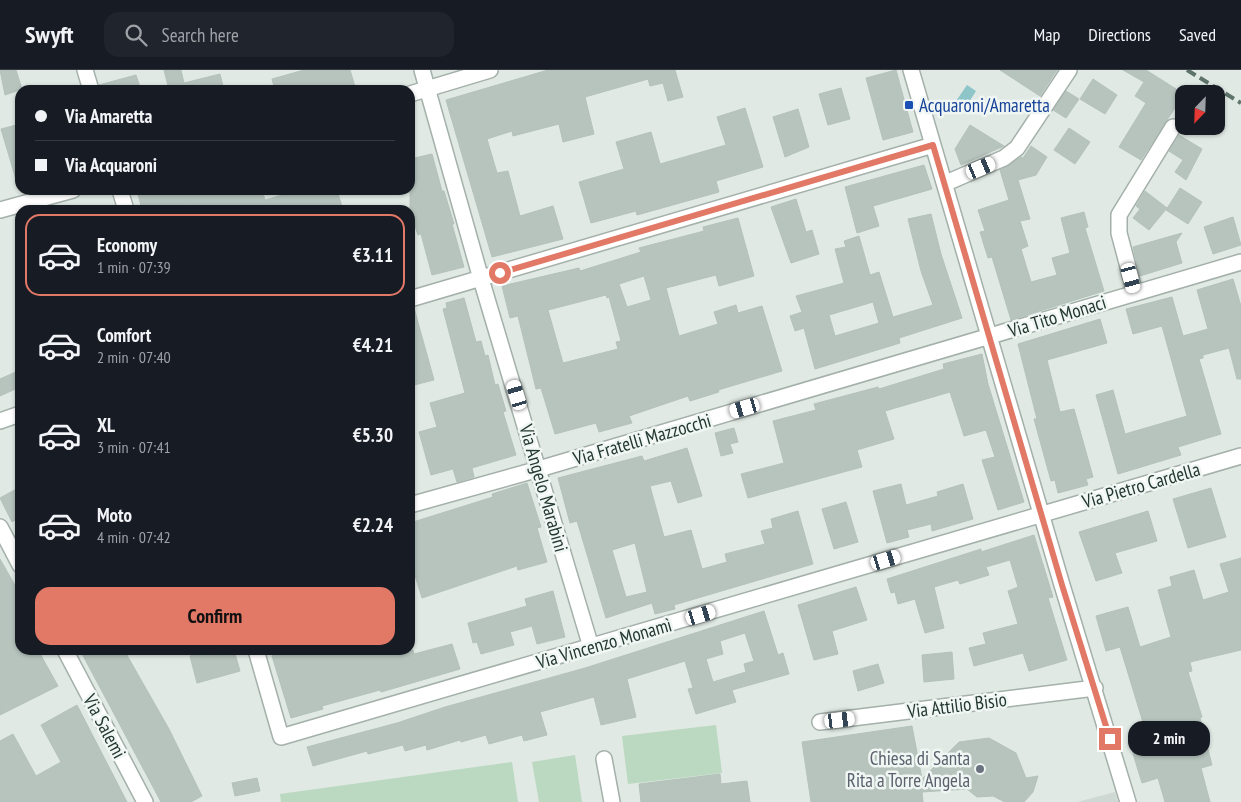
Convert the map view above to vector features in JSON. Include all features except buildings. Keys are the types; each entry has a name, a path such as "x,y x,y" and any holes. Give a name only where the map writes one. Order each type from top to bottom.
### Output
{"street":[{"path":"85,70 90,85"},
{"name":"Via Angelo Marabini","path":"422,70 481,279 539,469 590,647"},
{"path":"415,93 490,70"},
{"path":"911,70 1128,802"},
{"path":"946,183 1004,158 1017,148 1069,70"},
{"path":"1135,293 1119,233 1118,220 1122,207 1173,127"},
{"path":"415,298 933,145"},
{"path":"18,205 55,195"},
{"path":"0,210 15,206"},
{"name":"Via Tito Monaci","path":"989,336 1241,262"},
{"name":"Via Fratelli Mazzocchi","path":"415,504 539,469 989,336"},
{"path":"0,421 15,416"},
{"name":"Via Pietro Cardella","path":"1042,514 1241,456"},
{"name":"Via Vincenzo Monamì","path":"257,655 281,737 1042,514"},
{"path":"0,527 15,556"},
{"name":"Via Salemi","path":"68,655 145,802"},
{"name":"Via Attilio Bisio","path":"820,722 1095,688"},
{"path":"604,758 612,802"}],"shaded area":[{"path":"1115,792 1118,802 1077,802"}],"green space":[{"path":"716,725 722,773 628,784 622,736"},
{"path":"575,755 582,802 539,802 532,762"},
{"path":"512,762 518,802 281,802 280,794"}],"water":[{"path":"967,85 976,91 964,110 954,104"}],"railway":[{"path":"1187,70 1241,103"}],"place":[{"name":"Acquaroni/Amaretta","path":"909,105"},
{"name":"Chiesa di Santa Rita a Torre Angela","path":"980,769"}],"route":[{"path":"500,273 933,145 946,183 1062,585 1110,739"}]}
